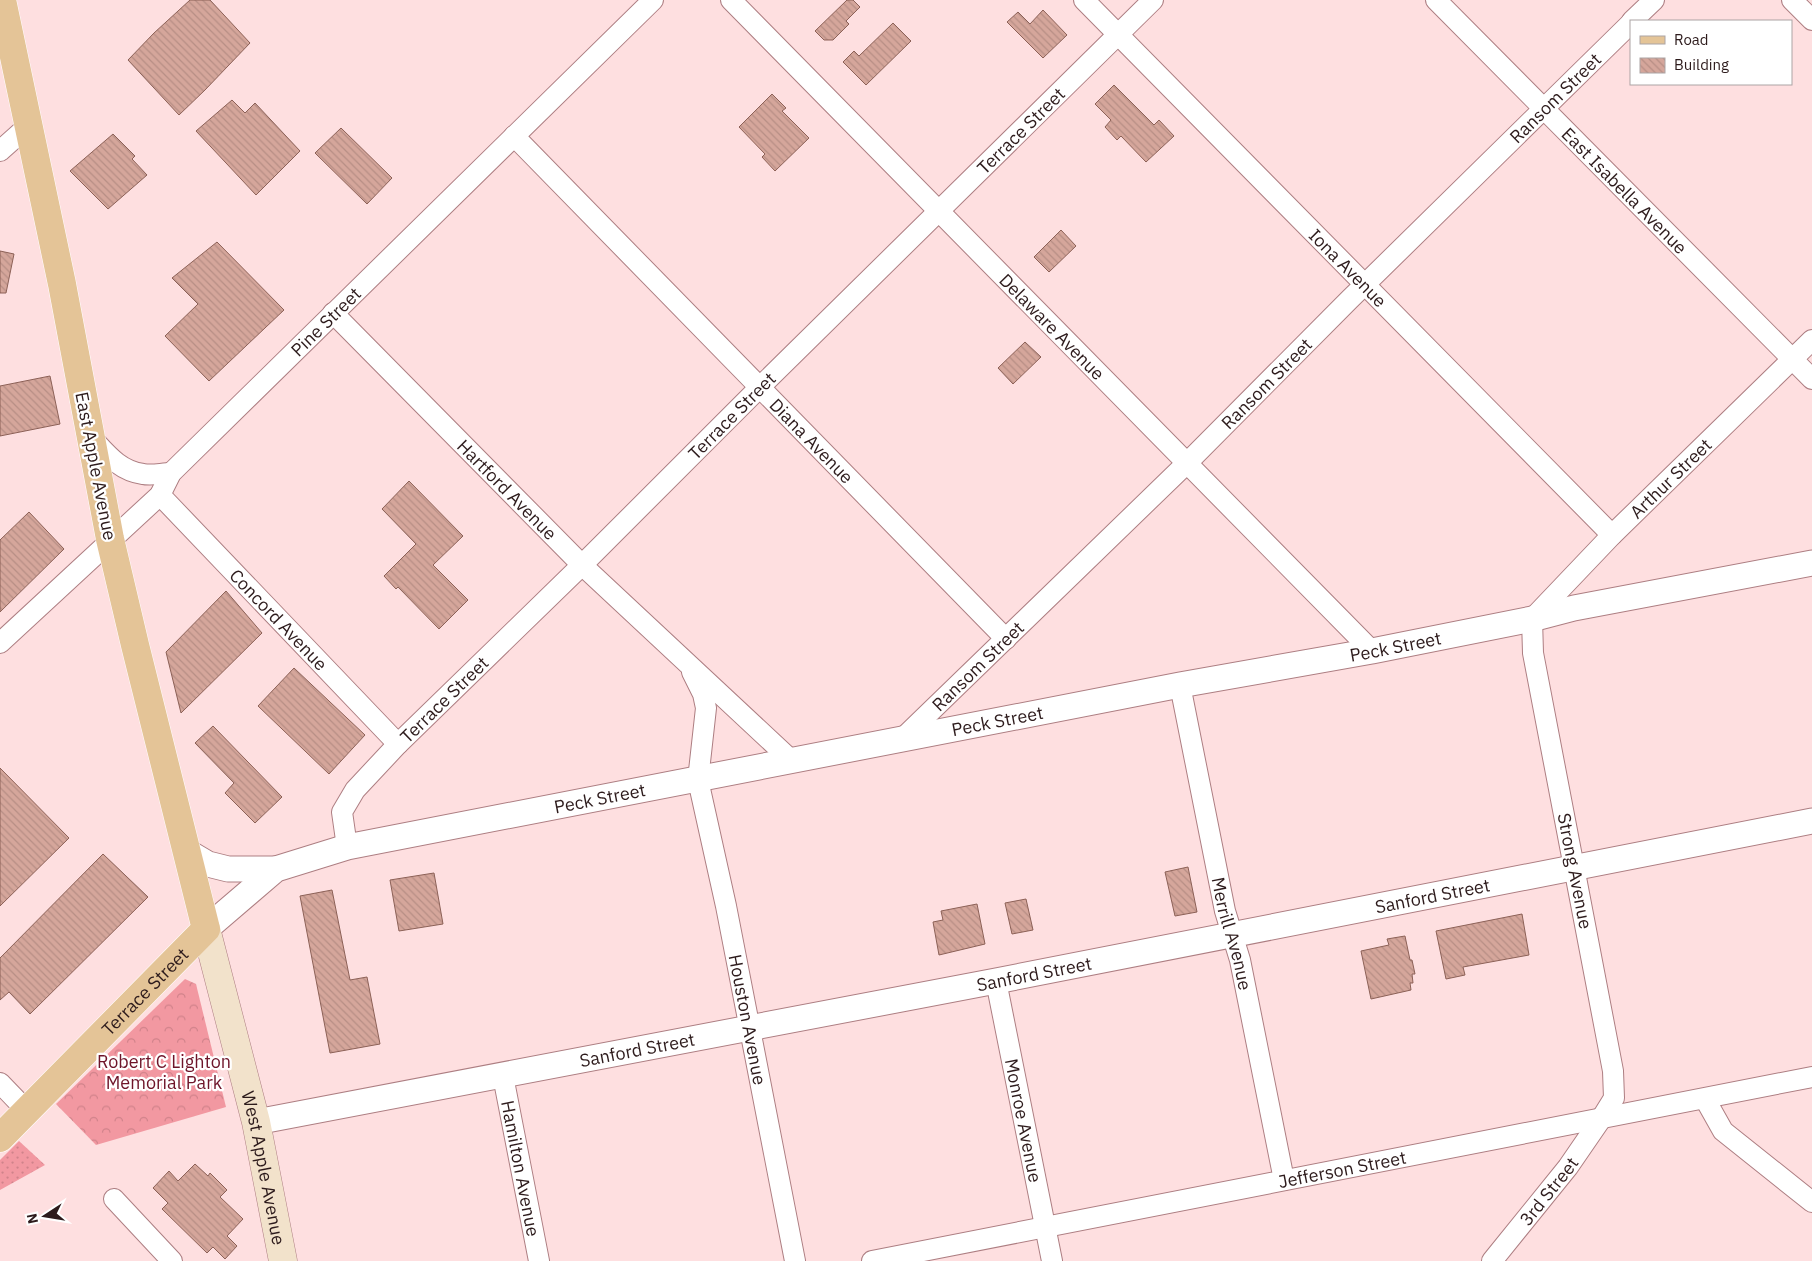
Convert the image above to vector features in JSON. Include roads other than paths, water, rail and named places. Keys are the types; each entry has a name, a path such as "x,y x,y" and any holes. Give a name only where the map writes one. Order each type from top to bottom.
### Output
{"main road":[{"name":"East Apple Avenue","path":"2,0 62,284 110,540 206,929"},
{"name":"Terrace Street","path":"0,1138 206,929"},
{"name":"West Apple Avenue","path":"206,929 256,1122 283,1261"}],"street":[{"name":"Pine Street","path":"0,643 160,495 171,473 652,0"},
{"name":"Delaware Avenue","path":"731,0 1372,651"},
{"name":"Iona Avenue","path":"1084,0 1612,535"},
{"name":"Terrace Street","path":"347,847 342,812 356,790 398,744 582,565 758,388 1153,0"},
{"name":"East Isabella Avenue","path":"1436,0 1812,379"},
{"name":"Ransom Street","path":"1633,20 1654,0"},
{"path":"1792,0 1812,20"},
{"name":"Ransom Street","path":"900,740 1188,462 1630,23"},
{"path":"0,151 28,126"},
{"name":"Diana Avenue","path":"514,136 758,388 1006,639"},
{"name":"Hartford Avenue","path":"333,313 582,565 791,760"},
{"name":"Arthur Street","path":"1532,619 1612,535 1812,340"},
{"path":"90,436 114,462 127,470 145,475 171,473"},
{"name":"Concord Avenue","path":"160,495 398,744"},
{"name":"Peck Street","path":"206,929 276,869 347,847 1180,685 1372,651 1532,619 1574,608 1812,562"},
{"name":"Strong Avenue","path":"1532,619 1533,653 1613,1071 1614,1098 1601,1119"},
{"name":"Hartford Avenue","path":"687,661 703,694 706,708 698,780"},
{"name":"Merrill Avenue","path":"1180,685 1225,911 1240,960 1284,1180"},
{"name":"Houston Avenue","path":"698,780 726,906 795,1261"},
{"name":"Sanford Street","path":"256,1122 996,981 1812,821"},
{"path":"186,851 208,864 228,869 276,869"},
{"name":"Monroe Avenue","path":"996,981 1052,1261"},
{"name":"Hamilton Avenue","path":"503,1076 539,1261"},
{"name":"Jefferson Street","path":"872,1261 1812,1077"},
{"path":"0,1083 27,1111"},
{"path":"1705,1099 1723,1132 1812,1202"},
{"name":"3rd Street","path":"1492,1261 1568,1167 1601,1119"},
{"path":"114,1199 172,1261"}],"park label":[{"name":"Robert C Lighton Memorial Park","path":"164,1071"}]}
